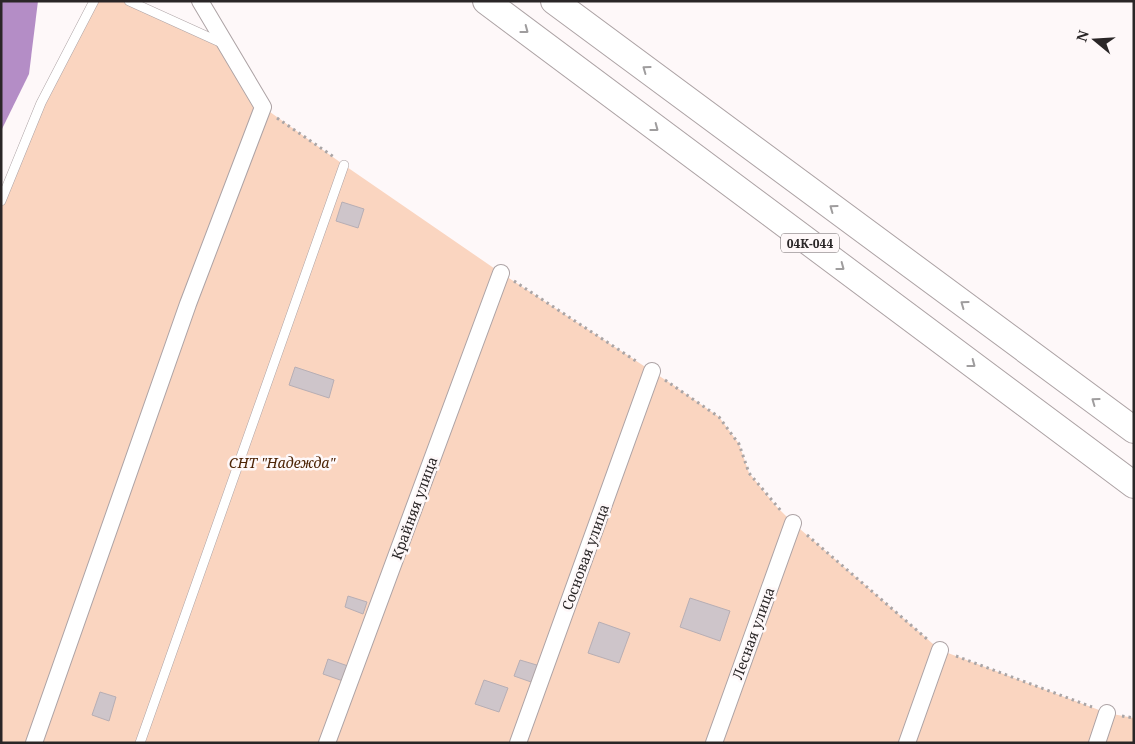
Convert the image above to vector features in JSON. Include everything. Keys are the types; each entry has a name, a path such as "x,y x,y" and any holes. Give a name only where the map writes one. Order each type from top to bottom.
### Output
{"main road":[{"name":"04К-044","path":"486,1 1134,485"},
{"name":"04К-044","path":"554,1 1134,430"}],"street":[{"path":"34,743 188,304 263,107 200,1"},
{"name":"Крайняя улица","path":"327,743 501,273"},
{"name":"Сосновая улица","path":"518,743 652,371"},
{"name":"Лесная улица","path":"714,743 793,523"},
{"path":"907,743 940,650"},
{"path":"1097,743 1107,713"}],"lane":[{"path":"1,201 41,103 94,1"},
{"path":"129,1 226,45"},
{"path":"140,743 344,165"}],"path":[{"path":"263,107 344,165"}],"green space":[{"name":"СНТ \"Надежда\"","path":"94,1 129,1 226,45 263,107 501,273 719,417 739,444 749,473 775,505 793,523 940,650 1107,713 1134,718 1134,743 1,743 1,201 41,103"}],"shaded area":[{"path":"1,1 38,1 29,74 1,131"}],"building":[{"path":"342,202 364,209 358,228 336,221"},
{"path":"295,367 334,380 329,398 289,385"},
{"path":"348,596 367,602 363,614 345,607"},
{"path":"690,598 730,611 720,641 680,627"},
{"path":"599,622 630,633 619,663 588,653"},
{"path":"328,659 348,666 343,681 323,674"},
{"path":"520,660 540,666 534,683 514,676"},
{"path":"484,680 508,688 499,712 475,704"},
{"path":"100,692 116,697 109,721 92,715"}]}
